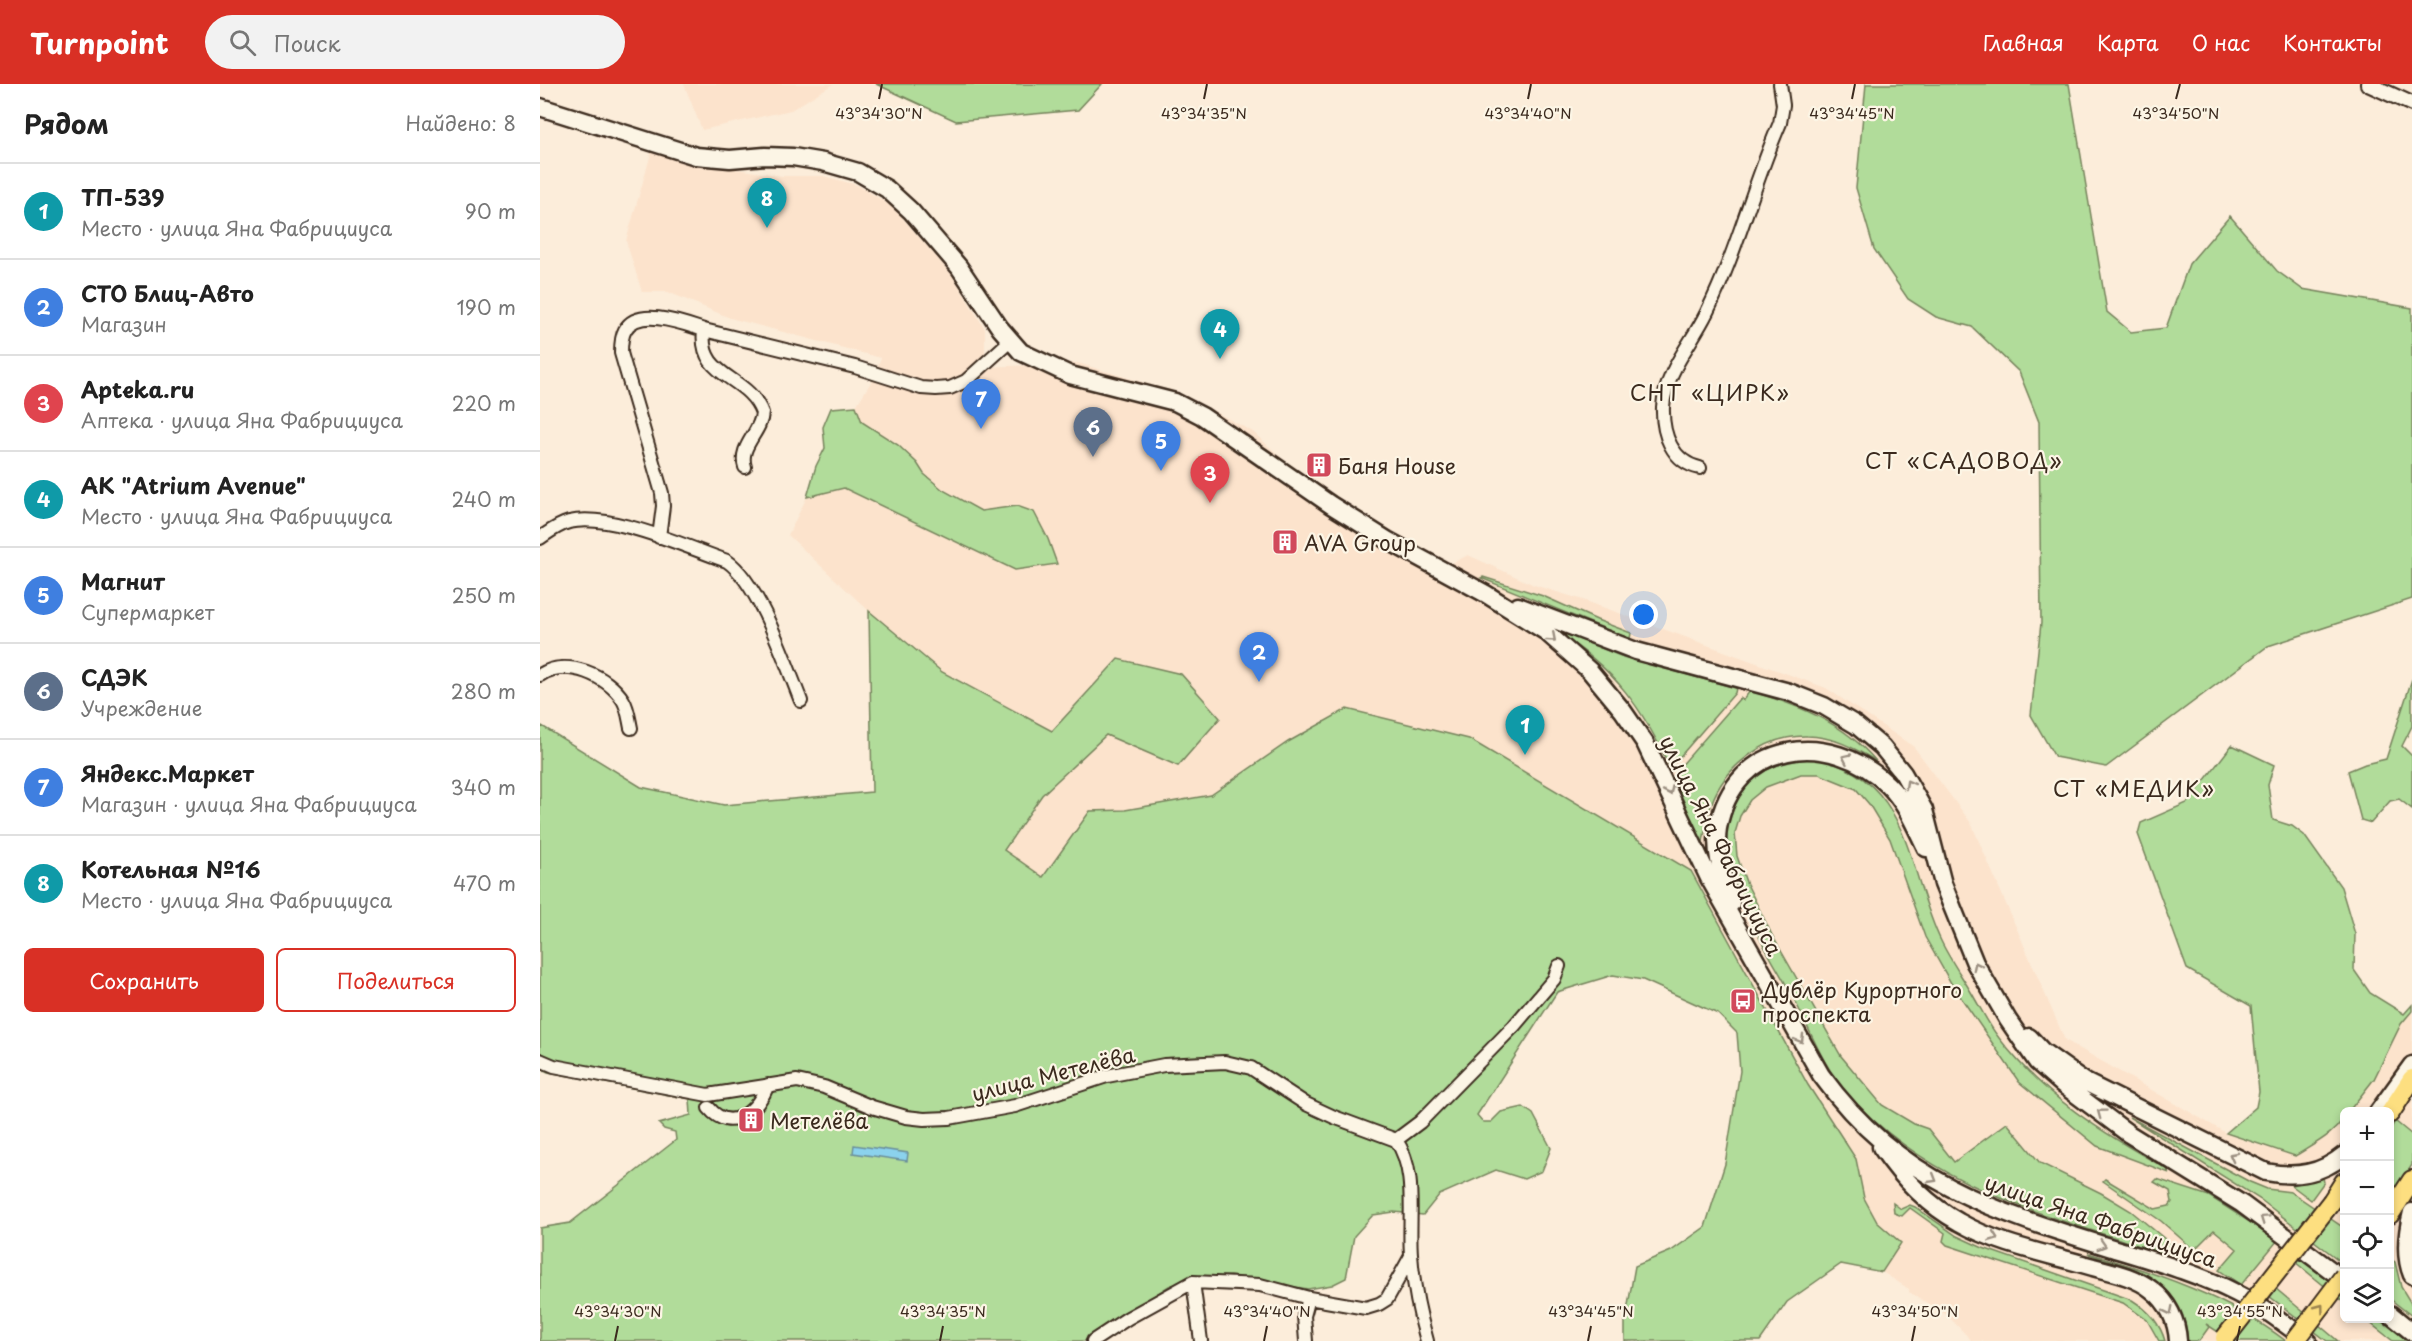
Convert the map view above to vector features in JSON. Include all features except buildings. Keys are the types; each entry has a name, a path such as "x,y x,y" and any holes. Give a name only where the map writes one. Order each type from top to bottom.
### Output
{"main road":[{"name":"улица Яна Фабрициуса","path":"540,107 696,156 729,159 793,157 823,162 858,172 887,189 911,211 959,267 1010,341 1034,359 1070,375 1175,402 1193,411 1340,511 1387,540 1486,594 1545,632 1590,671 1623,711 1649,752 1709,878 1821,1075 1840,1101 1872,1134 1917,1170 1951,1190 2046,1228 2196,1275 2270,1312 2308,1341"},
{"name":"улица Яна Фабрициуса","path":"1486,594 1636,651 1789,692 1824,706 1856,725 1882,747 1903,774 1924,810 1943,884 1976,963 2008,1020 2037,1062 2128,1134 2242,1204 2340,1275"},
{"path":"1740,934 1718,853 1718,830 1722,809 1731,789 1743,776 1757,764 1788,751 1818,749 1835,752 1871,771 1888,785 1912,818 1943,884"},
{"path":"1994,997 2042,1051 2087,1083 2266,1172 2282,1176 2316,1172 2331,1166 2340,1158"},
{"path":"2383,1107 2412,1065"},
{"path":"2394,1107 2412,1079"},
{"path":"1872,1134 1909,1185 1933,1205 1959,1222 1992,1237 2115,1273 2151,1289 2165,1302 2172,1316 2178,1341"},
{"path":"2394,1208 2412,1180"},
{"path":"2224,1339 2340,1188"},
{"path":"2412,1212 2408,1226 2407,1250 2412,1275"},
{"path":"2295,1341 2340,1283"},
{"path":"2394,1317 2412,1332"}],"street":[{"path":"1700,468 1682,461 1669,443 1663,428 1663,406 1667,385 1707,312 1780,123 1783,105 1780,84"},
{"path":"2368,84 2412,104"},
{"path":"659,537 663,506 662,493 621,353 625,329 631,323 644,318 683,323 855,368 921,388 936,389 950,388 966,381 1010,341"},
{"path":"704,330 702,345 710,362 754,398 762,412 758,430 743,453 745,467"},
{"path":"540,538 569,522 601,520 727,561 744,576 784,658 801,701"},
{"path":"540,675 555,669 568,669 600,677 614,688 625,703 631,728"},
{"path":"1427,1341 1421,1320 1411,1256 1408,1170 1403,1150 1396,1140 1420,1122 1529,1010 1554,979 1558,966"},
{"path":"540,1060 554,1066 709,1102 717,1117 730,1120 755,1108 768,1085"},
{"name":"улица Метелёва","path":"709,1102 768,1085 796,1081 824,1087 872,1107 906,1117 949,1118 1015,1106 1107,1076 1164,1065 1225,1062 1251,1068 1306,1104 1396,1140"},
{"path":"1093,1341 1128,1318 1193,1282 1260,1285 1309,1298 1366,1308 1379,1304 1391,1292 1411,1256"},
{"path":"1193,1282 1201,1341"},
{"path":"1306,1341 1304,1316 1309,1298"}],"shaded area":[{"path":"684,84 833,84 791,110 702,130"},
{"path":"652,150 716,166 783,176 823,176 857,185 892,206 952,275 985,329 985,367 1078,363 1182,394 1253,432 1295,470 1359,520 1448,565 1468,555 1534,585 1583,600 1826,688 1914,747 1971,823 2065,1040 2226,1133 2295,1156 2335,1130 2340,1123 2340,1323 2394,1323 2394,1107 2352,1107 2374,1079 2401,1024 2412,1011 2412,1341 1972,1341 1947,1315 1882,1272 1901,1243 1877,1222 1864,1198 1856,1159 1808,1085 1691,871 1288,742 1211,795 1125,810 1090,811 1043,877 1004,851 1042,795 1106,734 1178,766 1219,719 1052,731 942,672 869,611 788,535 807,497 844,488 1015,570 1057,564 1048,539 1034,512 1017,506 981,511 943,490 924,474 917,463 898,445 862,422 856,406 871,382 881,358 730,318 668,292 642,292 626,241"}],"green space":[{"path":"876,84 1102,84 1078,110 956,121"},
{"path":"1866,84 2069,84 2107,312 2131,332 2166,328 2189,264 2230,216 2277,271 2302,289 2412,308 2412,599 2268,646 2106,767 2055,757 2031,715 2041,623 2039,422 2019,372 1972,327 1936,317 1908,299 1874,249 1856,188"},
{"path":"856,406 862,422 898,445 917,463 924,474 943,490 981,511 1017,506 1034,512 1048,539 1057,564 1015,570 844,488 807,497 816,466 825,448 823,427 831,408"},
{"path":"1481,578 1543,596 1631,633 1630,639"},
{"path":"869,611 942,672 1052,731 1118,659 1181,674 1220,718 1178,766 1106,735 1042,795 1004,850 1043,877 1090,811 1125,810 1211,795 1288,742 1347,709 1469,739 1691,871 1808,1085 1856,1159 1864,1198 1877,1222 1901,1243 1882,1272 1841,1264 1787,1302 1760,1341 1625,1341 1625,1322 1635,1266 1671,1251 1705,1227 1725,1164 1740,1071 1737,1033 1718,1014 1643,980 1613,975 1557,992 1477,1115 1483,1122 1491,1122 1501,1112 1523,1107 1533,1114 1551,1148 1542,1171 1524,1179 1496,1170 1439,1195 1423,1215 1394,1212 1373,1215 1354,1236 1346,1278 1332,1285 1308,1289 1230,1276 1197,1278 1169,1286 1085,1341 540,1341 540,1228 570,1223 676,1140 675,1132 664,1129 659,1124 691,1115 690,1099 548,1072 540,1068 540,729 542,726 641,787 724,805 872,792"},
{"path":"1559,631 1623,657 1736,688 1735,693 1670,768 1649,727 1625,692 1595,661 1558,634"},
{"path":"2412,679 2412,726 2402,746 2412,756 2412,809 2399,799 2390,801 2371,823 2361,820 2348,771 2386,759"},
{"path":"1750,691 1785,702 1834,725 1863,747 1876,761 1843,744 1825,738 1791,737 1762,747 1736,766 1717,791 1708,815 1702,847 1674,777 1680,770 1679,768 1740,698 1743,700"},
{"path":"2232,745 2274,765 2268,785 2273,820 2292,826 2304,835 2341,887 2355,934 2354,970 2370,993 2404,1014 2412,1005 2412,1011 2401,1024 2374,1079 2352,1107 2340,1107 2340,1122 2332,1131 2295,1156 2226,1133 2256,1107 2259,1092 2251,1006 2187,969 2138,834 2141,823 2187,803"},
{"path":"1814,759 1846,768 1870,784 1887,805 1901,829 1930,914 1944,947 1991,1027 2016,1059 2055,1096 2076,1112 2120,1142 2167,1169 2169,1173 2097,1146 2019,1082 1951,983 1925,937 1890,839 1869,804 1856,789 1819,774 1801,774 1766,787 1750,800 1740,816 1735,833 1737,856 1746,882 1772,935 1841,1056 1882,1105 1914,1124 1928,1129 1954,1162 2007,1123 2040,1163 2101,1193 2131,1211 2171,1244 2174,1248 2171,1253 2148,1249 2070,1224 1968,1183 1936,1166 1877,1124 1850,1097 1833,1075 1749,919 1739,897 1727,853 1730,817 1749,783 1768,769 1790,762"},
{"path":"2129,1117 2250,1182 2267,1189 2291,1192 2340,1225 2340,1261 2261,1200"},
{"path":"2395,1121 2412,1135 2412,1165 2394,1193 2394,1161"},
{"path":"2323,1178 2324,1182 2311,1200 2291,1185"},
{"path":"2105,1179 2155,1209 2169,1206 2172,1202 2170,1191 2154,1182 2157,1179 2209,1196 2278,1240 2241,1285 2219,1270 2237,1249 2214,1230 2194,1250 2161,1221 2103,1181"},
{"path":"1893,1203 1901,1209 1910,1205 1915,1207 1957,1236 1983,1248 2132,1300 2153,1318 2165,1341 2159,1341 2147,1320 2123,1303 1947,1245 1943,1241 1945,1233 1910,1208 1902,1216 1894,1213"},
{"path":"2088,1253 2166,1278 2216,1299 2264,1325 2286,1341 2232,1341 2206,1324 2209,1327 2199,1341 2187,1341 2186,1326 2181,1312 2166,1290 2144,1274"},
{"path":"2299,1257 2340,1289 2340,1299 2295,1262"},
{"path":"2394,1261 2401,1287 2412,1305 2412,1316 2394,1302"},
{"path":"2275,1288 2338,1341 2327,1341 2269,1296"},
{"path":"2370,1323 2384,1323 2408,1341 2393,1341"}],"water":[{"path":"854,1145 908,1153 907,1161 853,1153"}],"place":[{"name":"Котельная №16","path":"767,228"},
{"name":"АК \"Atrium Avenue\"","path":"1220,359"},
{"name":"Яндекс.Маркет","path":"981,429"},
{"name":"СДЭК","path":"1093,457"},
{"name":"Баня House","path":"1319,465"},
{"name":"Магнит","path":"1161,471"},
{"name":"Apteka.ru","path":"1210,503"},
{"name":"AVA Group","path":"1285,542"},
{"name":"СТО Блиц-Авто","path":"1259,682"},
{"name":"ТП-539","path":"1525,755"},
{"name":"Дублёр Курортного проспекта","path":"1743,1001"},
{"name":"Метелёва","path":"751,1120"}],"district":[{"name":"СНТ «ЦИРК»","path":"1710,391"},
{"name":"СТ «САДОВОД»","path":"1964,459"},
{"name":"СТ «МЕДИК»","path":"2134,787"}]}
